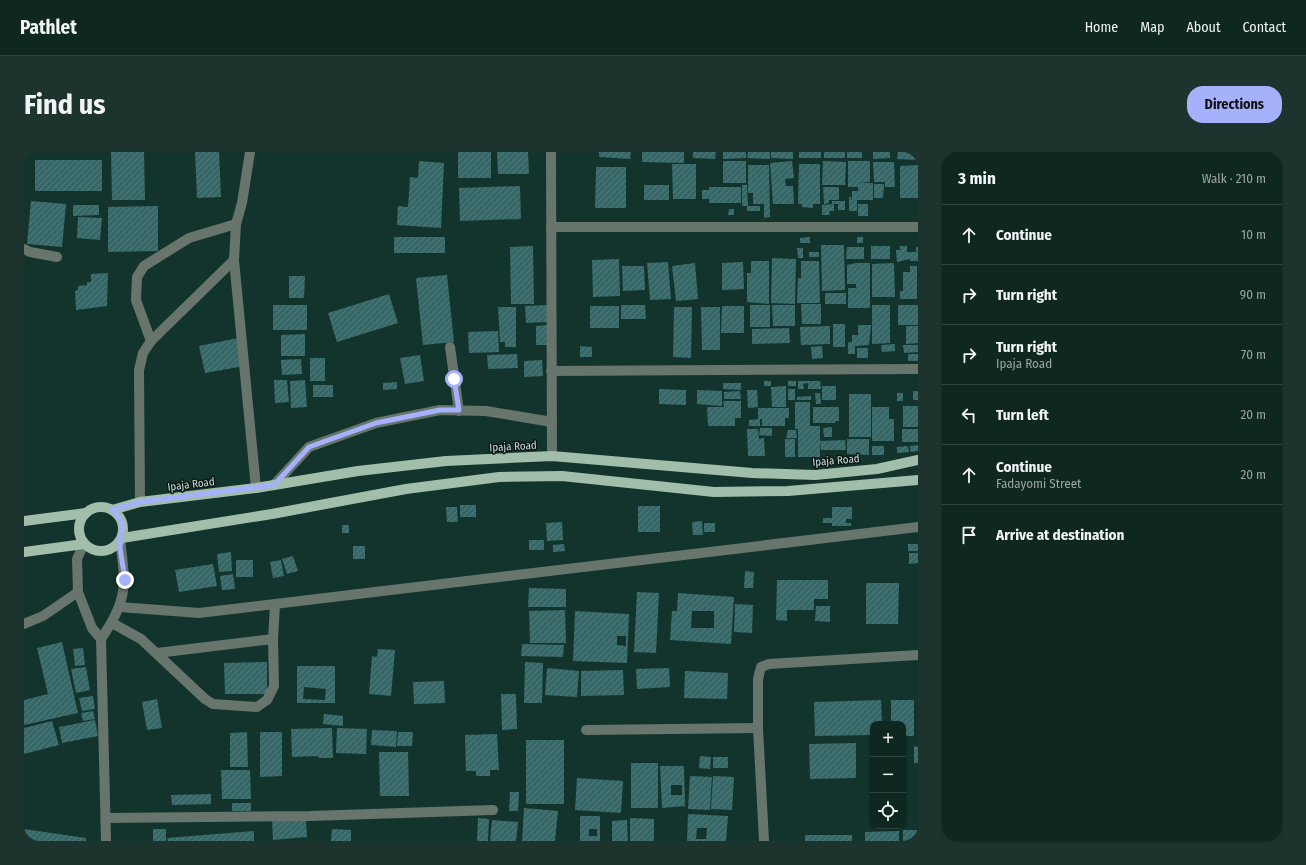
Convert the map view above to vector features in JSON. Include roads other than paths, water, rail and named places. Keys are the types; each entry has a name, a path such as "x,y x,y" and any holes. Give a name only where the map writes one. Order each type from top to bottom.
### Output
{"main road":[{"name":"Ipaja Road","path":"112,510 140,502 256,488 358,471 446,461 552,456 752,473 815,475 877,469 918,460"},
{"path":"121,539 272,514 406,489 499,477 562,476 714,492 788,491 918,480"},
{"path":"24,521 86,513 96,508 104,507 112,510 118,515 122,522 123,530 121,539 115,547 104,551 93,550 84,544 79,533 79,522 86,513"},
{"path":"24,552 84,544"}],"street":[{"path":"250,152 242,203 236,224 234,260 256,488"},
{"path":"551,152 552,456"},
{"path":"151,341 136,300 137,277 144,266 189,238 236,224"},
{"path":"551,227 918,227"},
{"path":"24,249 30,252 57,257"},
{"path":"140,502 139,370 142,353 151,341 234,260"},
{"path":"450,347 459,410"},
{"path":"551,371 918,369"},
{"path":"274,485 309,447 376,423 440,410 486,411 552,422"},
{"path":"120,607 199,613 918,527"},
{"path":"100,639 120,607 125,580 121,539"},
{"path":"84,544 77,559 78,592 92,628 100,639 106,841"},
{"path":"24,624 43,616 78,592"},
{"path":"112,622 141,638 205,699 213,704 257,707 267,700 274,686 273,639 275,604"},
{"path":"157,653 273,639"},
{"path":"764,841 758,728 758,679 761,667 769,664 918,655"},
{"path":"586,730 758,728"},
{"path":"106,818 310,816 493,810"}]}
